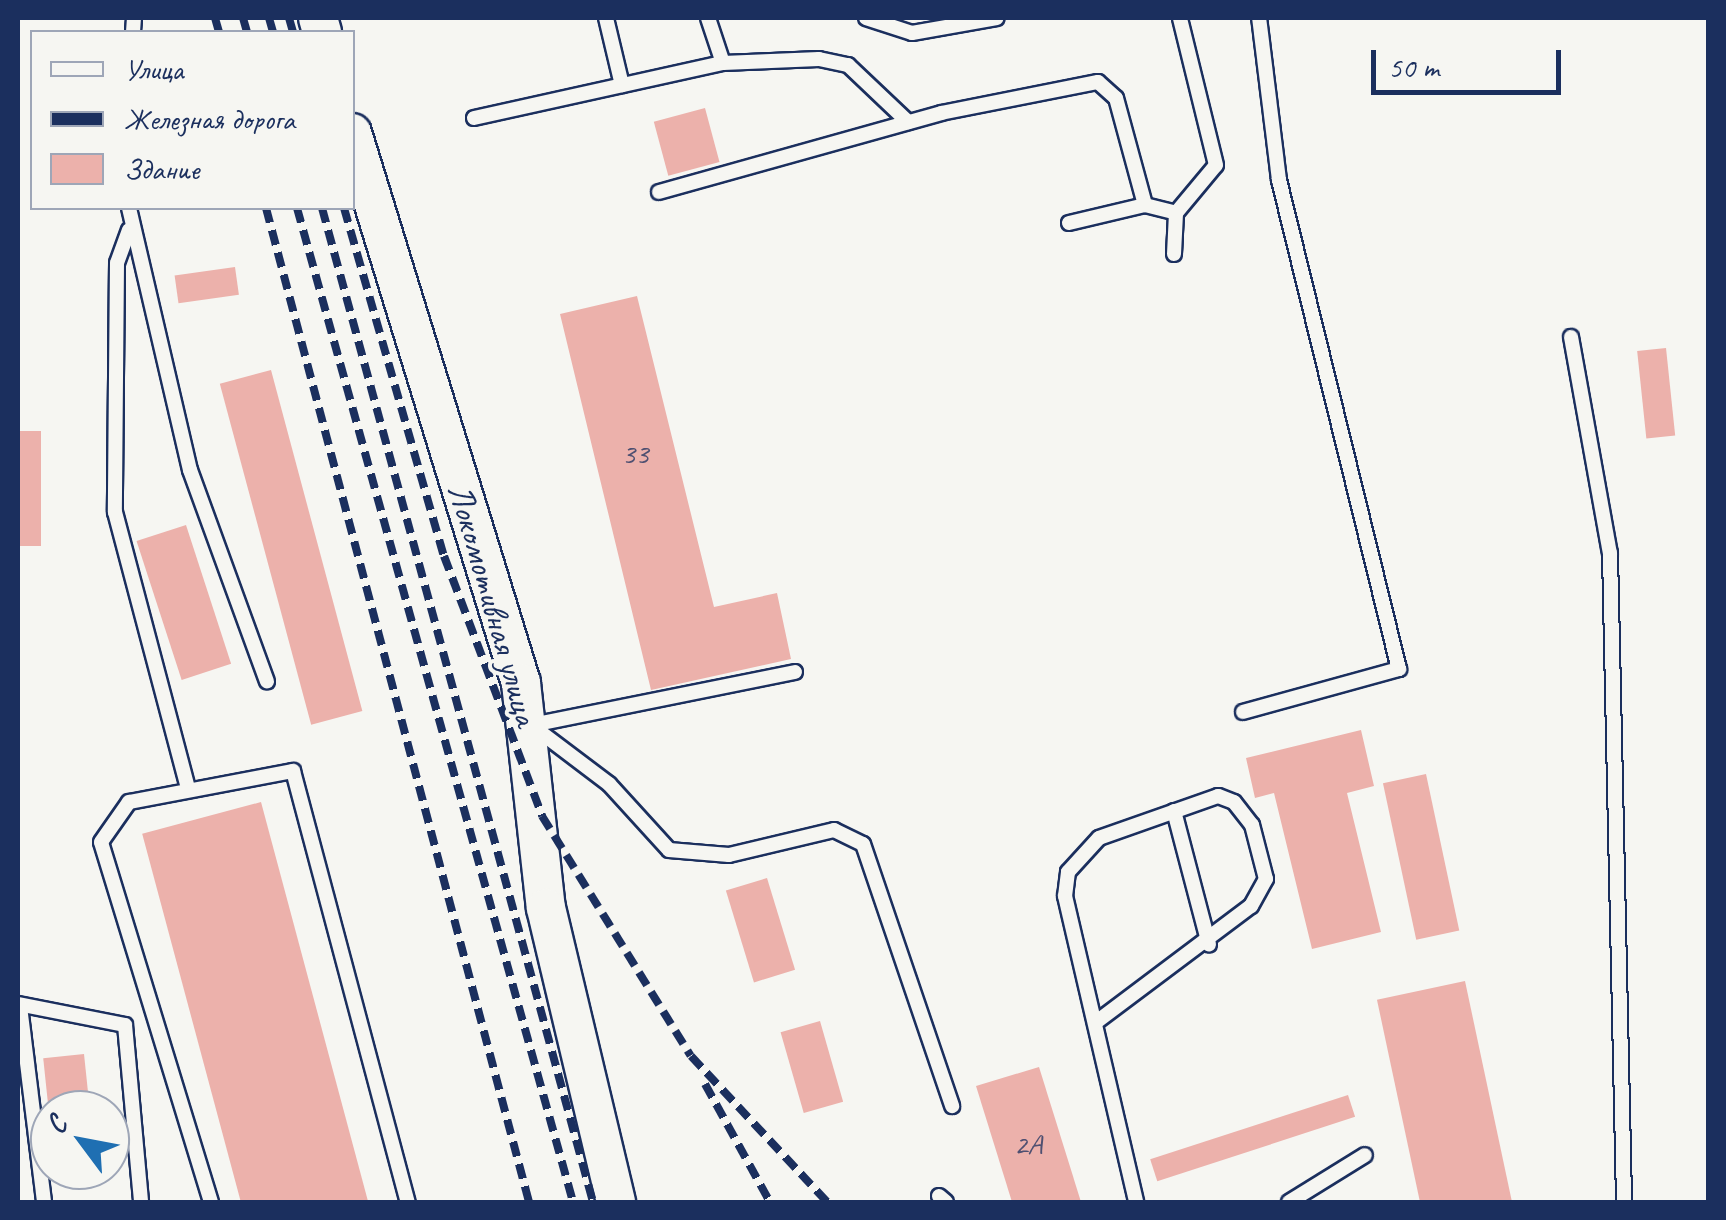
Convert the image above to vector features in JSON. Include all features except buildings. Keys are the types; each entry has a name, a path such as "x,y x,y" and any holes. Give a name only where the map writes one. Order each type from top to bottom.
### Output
{"street":[{"name":"Локомотивная улица","path":"355,143 531,726 546,908 616,1202"}],"lane":[{"path":"606,18 622,85"},
{"path":"708,18 722,62"},
{"path":"866,18 912,33 997,18"},
{"path":"1174,254 1176,213 1216,165 1180,18"},
{"path":"1243,712 1398,669 1279,180 1259,18"},
{"path":"474,118 722,62 848,65 908,122"},
{"path":"659,192 908,122 1098,82 1116,98 1146,205"},
{"path":"1069,223 1146,205 1176,213"},
{"path":"130,210 129,230 190,470 268,682"},
{"path":"129,230 117,263 115,512 188,788"},
{"path":"1570,337 1610,553 1624,1202"},
{"path":"531,726 795,672"},
{"path":"531,726 609,784 669,850 729,855 834,830 863,844 952,1106"},
{"path":"210,1202 101,842 129,802 293,771 408,1202"},
{"path":"1095,1023 1209,944 1266,879 1256,843 1234,802 1218,796 1099,838 1068,872 1065,896 1136,1202"},
{"path":"1174,811 1209,944"},
{"path":"44,1202 19,1005 125,1025 141,1202"},
{"path":"1289,1202 1365,1155"}],"railway":[{"path":"215,18 218,30"},
{"path":"243,18 246,30"},
{"path":"269,18 272,30"},
{"path":"289,18 292,30"},
{"path":"267,210 529,1202"},
{"path":"298,210 573,1202"},
{"path":"323,210 593,1202"},
{"path":"345,210 444,556 542,816 691,1056 827,1202"},
{"path":"705,1084 770,1202"}]}
